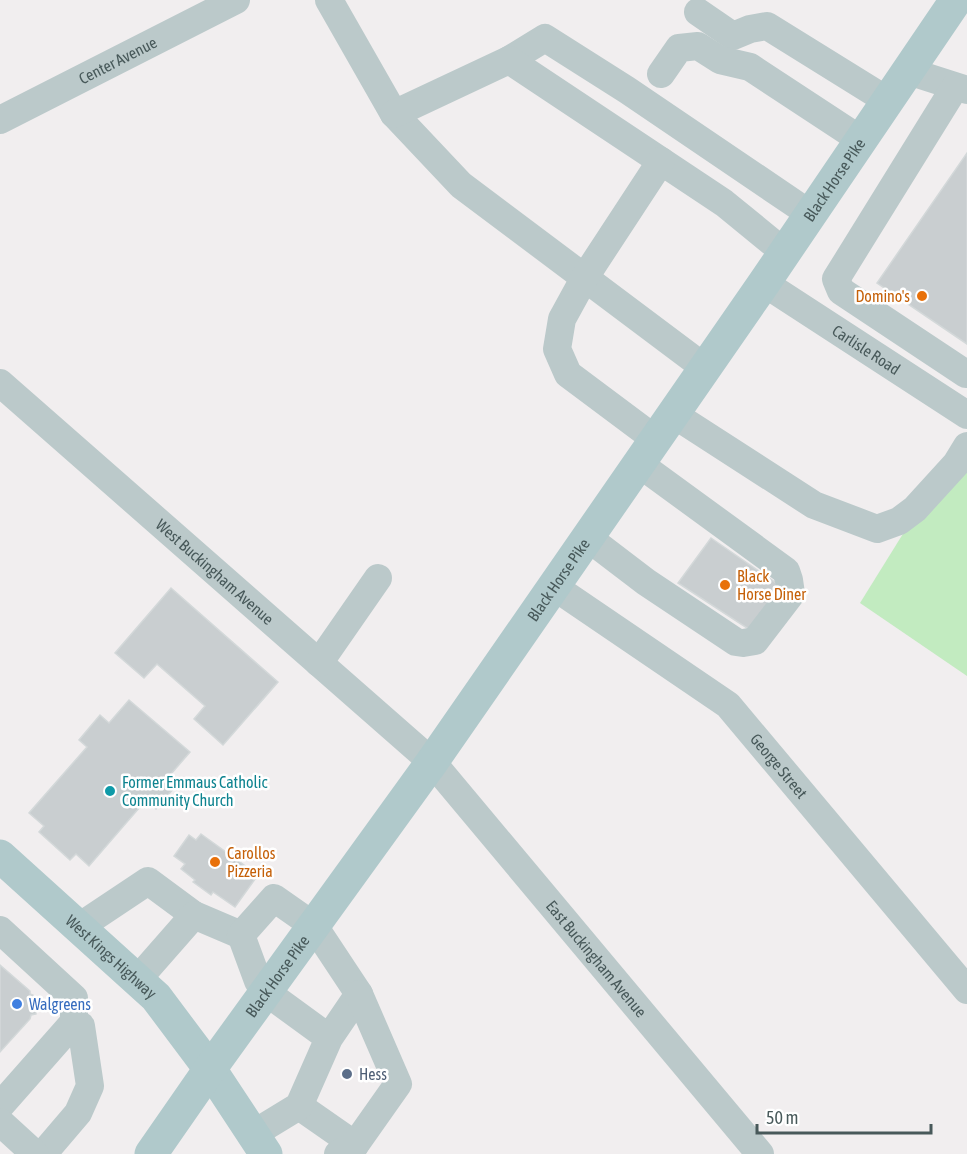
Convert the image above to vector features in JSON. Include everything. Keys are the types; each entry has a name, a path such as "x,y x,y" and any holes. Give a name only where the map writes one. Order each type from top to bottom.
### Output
{"main road":[{"name":"Black Horse Pike","path":"151,1154 432,762 764,283 956,0"},
{"name":"West Kings Highway","path":"0,856 156,997 210,1069 260,1144"}],"street":[{"path":"329,0 394,114 461,185 705,368"},
{"name":"Center Avenue","path":"0,120 217,3"},
{"path":"698,12 733,36 750,29 767,26 888,101"},
{"path":"394,114 509,60 545,38 627,90 810,214"},
{"path":"661,74 679,48 698,46 720,60 750,67 861,140"},
{"path":"509,60 724,203 784,252"},
{"path":"908,71 961,88 836,279 841,291 959,369 930,391"},
{"path":"586,537 646,582 736,642 755,641 791,594 786,571 655,439 568,374 558,350 562,319 595,284 661,161"},
{"name":"Carlisle Road","path":"764,283 967,415"},
{"name":"West Buckingham Avenue","path":"0,383 432,762"},
{"path":"655,439 814,506 877,529 899,521 915,509 956,464 967,446"},
{"path":"319,663 378,578"},
{"name":"George Street","path":"553,586 728,705 967,990"},
{"name":"East Buckingham Avenue","path":"432,762 760,1154"},
{"path":"79,927 148,881 194,915 241,935 258,981 266,992 329,1038"},
{"path":"241,935 274,898 314,926 359,994 398,1084 346,1150 299,1107"},
{"path":"137,980 194,915"},
{"path":"0,930 74,998 74,1022 0,1106"},
{"path":"260,1144 299,1107 329,1038 359,994"},
{"path":"43,1154 78,1113 90,1086 81,1026 74,1022"},
{"path":"0,1122 35,1154"}],"green space":[{"path":"967,435 967,676 860,603"}],"building":[{"path":"967,153 967,344 877,283"},
{"path":"711,538 779,585 750,630 678,583"},
{"path":"171,588 278,682 223,745 194,719 205,706 157,664 144,678 115,653"},
{"name":"Former Emmaus Catholic Community Church","path":"129,700 190,752 171,774 180,781 156,809 146,800 89,866 76,854 70,860 39,832 44,826 29,813 87,747 79,740 100,715 109,723"},
{"path":"201,834 258,875 235,907 213,892 211,895 193,882 195,880 181,869 185,864 174,856 189,835 196,840"},
{"name":"Walgreens","path":"0,965 33,995 36,1014 31,1015 30,1019 0,1052"}],"place":[{"name":"Domino's","path":"922,296"},
{"name":"Black Horse Diner","path":"725,585"},
{"name":"Former Emmaus Catholic Community Church","path":"110,791"},
{"name":"Carollos Pizzeria","path":"215,862"},
{"name":"Walgreens","path":"17,1004"},
{"name":"Hess","path":"347,1074"}]}
